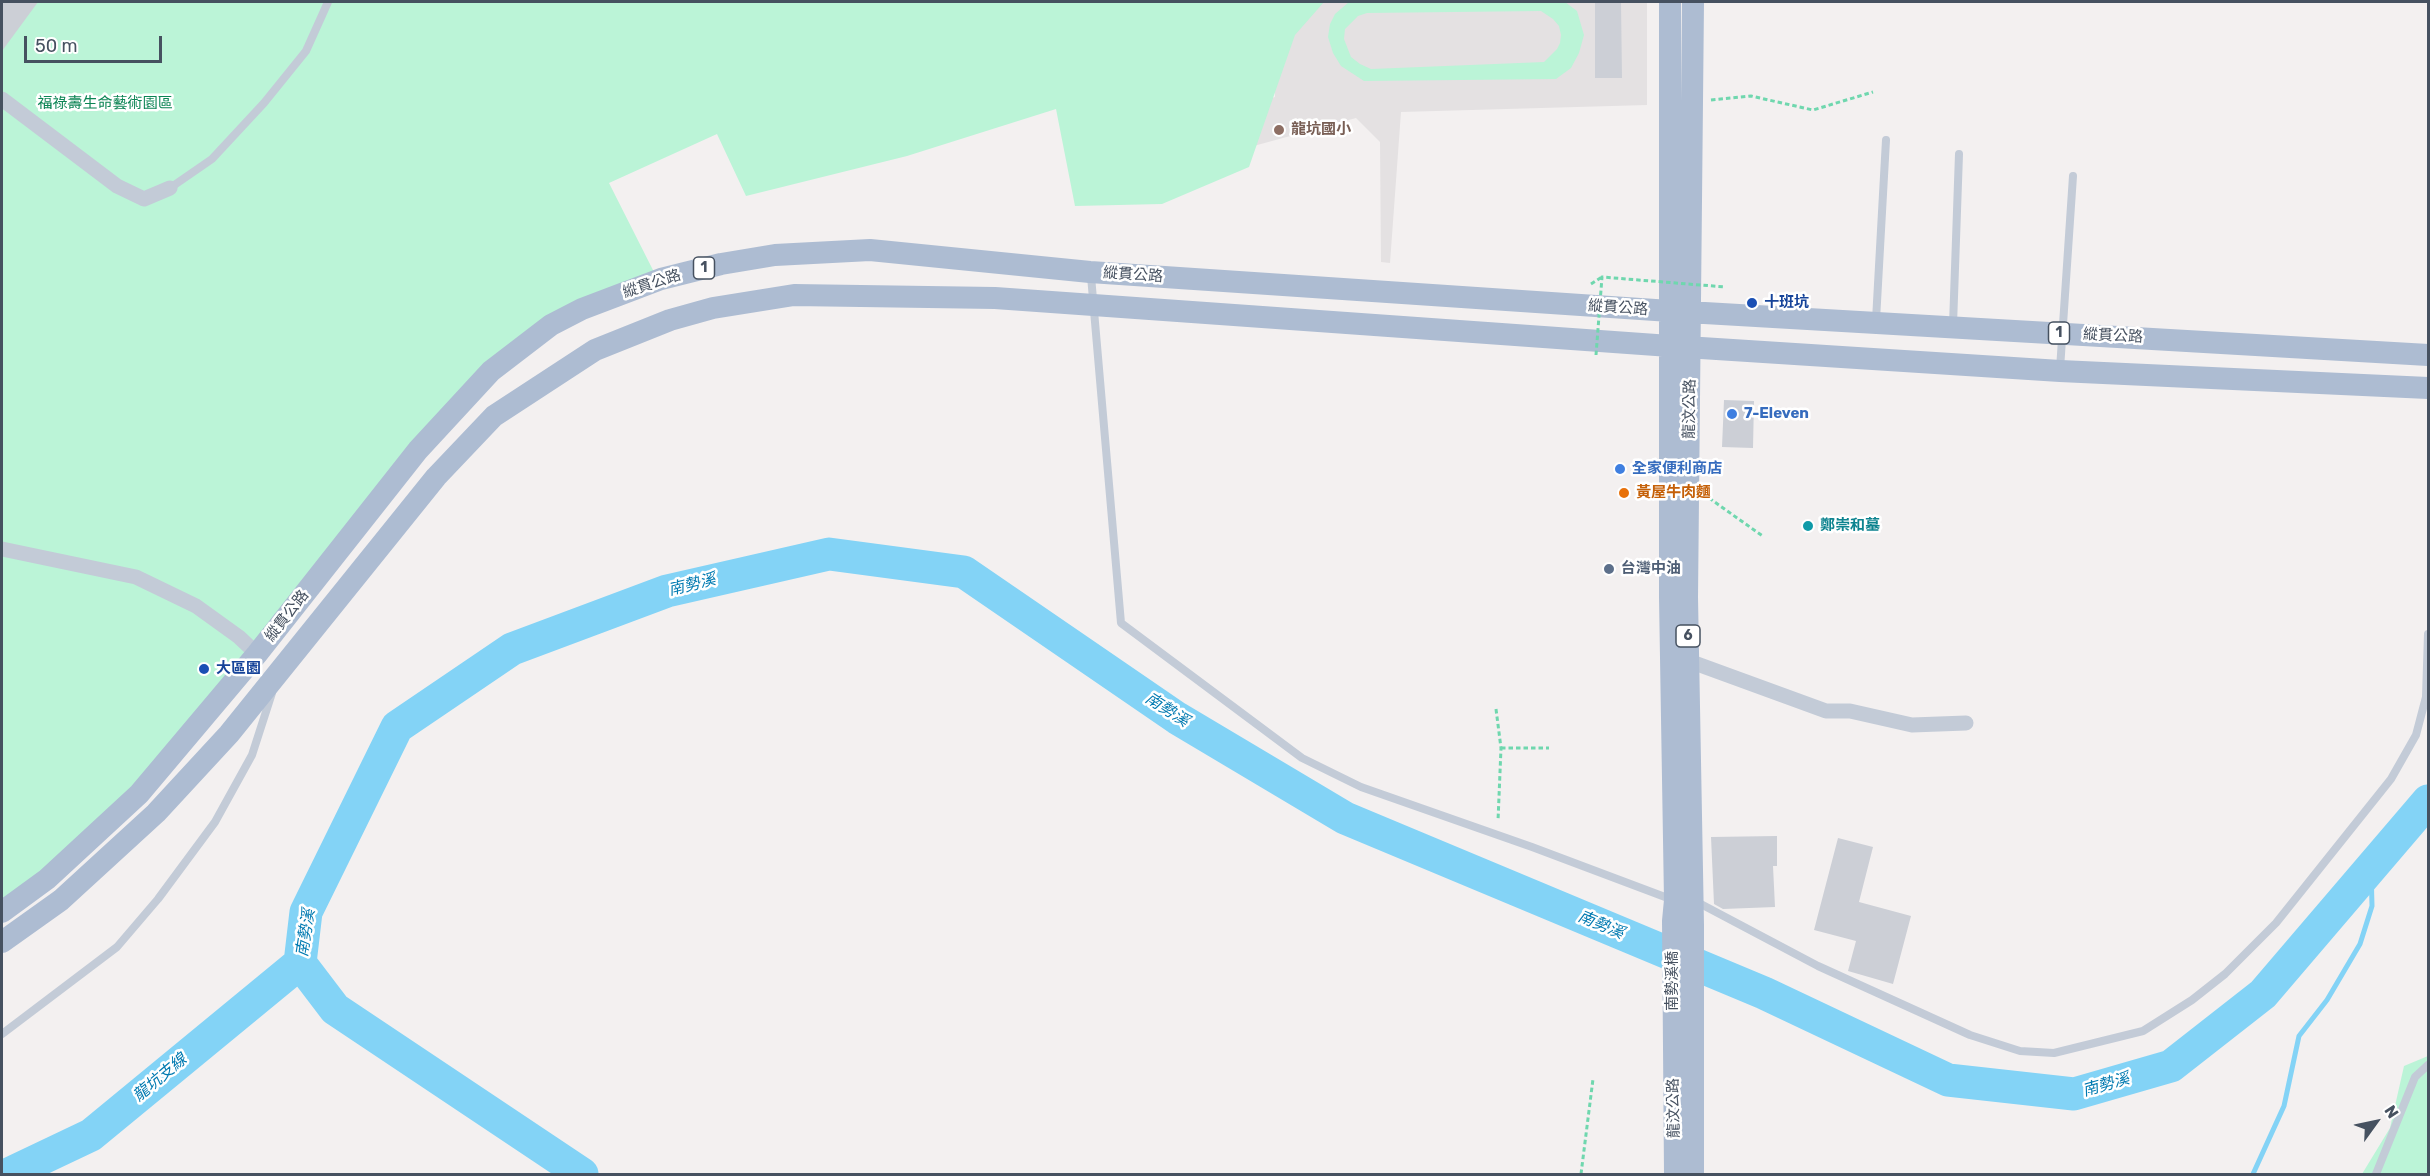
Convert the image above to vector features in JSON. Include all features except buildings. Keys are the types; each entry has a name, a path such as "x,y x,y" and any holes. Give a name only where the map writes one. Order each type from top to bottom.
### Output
{"main road":[{"name":"龍汶公路","path":"1670,2 1681,346 1689,493 1680,522"},
{"name":"龍汶公路","path":"1680,312 1692,102 1692,2"},
{"name":"縱貫公路","path":"2,942 61,900 156,813 229,734 267,663 418,450 483,380 551,325 582,309 661,279 721,264 775,255 870,250 1090,272 1680,312 2428,354"},
{"name":"縱貫公路","path":"2,912 47,879 140,794 267,663 494,416 595,350 670,320 747,301 794,295 995,297 2060,371 2428,388"},
{"name":"龍汶公路","path":"1681,346 1679,597 1683,912"},
{"name":"龍汶公路","path":"1679,597 1689,661 1683,912"},
{"name":"南勢溪橋","path":"1683,912 1683,1043"},
{"name":"龍汶公路","path":"1675,1174 1683,1043"},
{"name":"龍汶公路","path":"1683,1043 1693,1174"}],"street":[{"path":"2,99 117,186 144,199 170,189"},
{"path":"2,549 136,577 196,606 239,637 267,663"},
{"path":"1689,661 1826,711 1850,711 1912,725 1966,723"}],"lane":[{"path":"170,189 212,159 264,103 306,51 328,2"},
{"path":"1876,322 1886,140"},
{"path":"1953,326 1959,154"},
{"path":"2060,371 2073,176"},
{"path":"1090,272 1121,623 1302,758 1361,787 1497,835 1818,966 1970,1035 2020,1051 2054,1053 2143,1031 2192,1000 2224,974 2276,923 2391,779 2415,735 2426,697 2428,634"},
{"path":"2,1034 117,947 158,899 215,822 252,755 266,717 267,663"},
{"path":"2376,1174 2415,1077 2428,1065"}],"path":[{"path":"1692,102 1751,96 1814,110 1873,92"},
{"path":"1596,355 1602,277 1725,286"},
{"path":"1689,493 1698,491 1764,537"},
{"path":"1496,709 1501,748 1497,835"},
{"path":"1501,748 1549,748"},
{"path":"1581,1174 1593,1079"}],"shaded area":[{"name":"龍坑國小","path":"1275,2 1647,2 1647,105 1401,112 1390,263 1381,262 1380,142 1356,118 1250,147 1241,108 1275,97"}],"green space":[{"name":"福祿壽生命藝術園區","path":"2,2 1324,2 1295,35 1249,167 1162,204 1075,206 1056,109 907,156 746,196 717,134 609,183 657,278 524,351 428,438 66,869 2,909"},
{"path":"1349,2 1565,2 1577,11 1584,35 1579,53 1571,68 1556,79 1364,81 1341,66 1333,53 1328,37 1330,24 1335,14","holes":["1541,11 1559,26 1560,43 1544,62 1371,69 1351,57 1344,39 1345,29 1358,16 1367,13"]},
{"path":"2428,1056 2428,1174 2362,1174 2390,1128 2404,1066"}],"waterway":[{"name":"南勢溪","path":"582,1174 335,1009 300,963 306,912 397,727 512,649 667,591 829,554 964,572 1177,718 1345,818 1764,993 1948,1080 2074,1094 2171,1066 2263,994 2428,801"},
{"path":"2253,1174 2284,1106 2299,1036 2327,1000 2360,944 2372,906 2371,868"},
{"name":"龍坑支線","path":"9,1174 91,1135 300,963"}],"place":[{"name":"龍坑國小","path":"1279,130"},
{"name":"十班坑","path":"1752,303"},
{"name":"7-Eleven","path":"1732,414"},
{"name":"全家便利商店","path":"1620,469"},
{"name":"黃屋牛肉麵","path":"1624,493"},
{"name":"鄭崇和墓","path":"1808,526"},
{"name":"台灣中油","path":"1609,569"},
{"name":"大區園","path":"204,669"}]}
